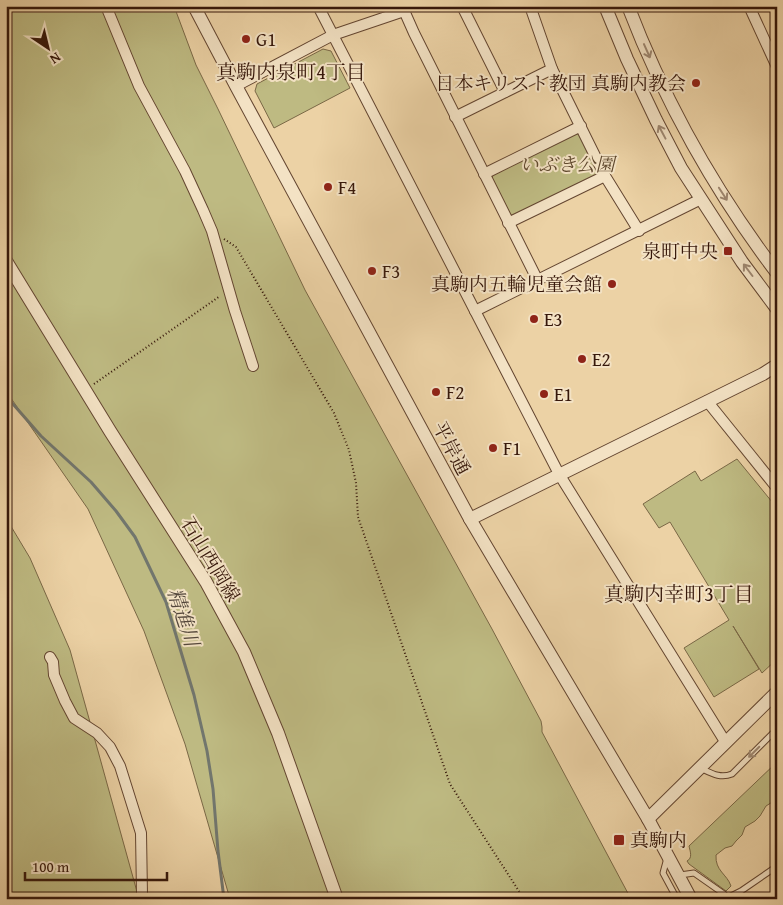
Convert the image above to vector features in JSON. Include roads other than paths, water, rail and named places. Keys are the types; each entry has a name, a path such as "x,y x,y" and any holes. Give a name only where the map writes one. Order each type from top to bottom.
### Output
{"street":[{"path":"106,6 139,86 204,210 253,366"},
{"name":"平岸通","path":"194,6 470,519 648,819 692,899"},
{"path":"318,6 560,474 726,742"},
{"path":"462,6 505,92"},
{"path":"530,6 552,69 605,176 639,231"},
{"path":"605,6 627,60 681,168 742,262 777,309"},
{"path":"628,6 650,59 698,154 759,250 777,273"},
{"path":"749,6 777,66"},
{"path":"236,86 333,35 403,8 538,281"},
{"path":"456,117 552,69"},
{"path":"484,174 581,126"},
{"path":"508,223 605,176"},
{"path":"475,311 701,199"},
{"name":"石山西岡線","path":"6,261 110,432 206,582 244,652 278,733 337,899"},
{"path":"470,519 763,374 777,364"},
{"path":"707,401 777,488"},
{"path":"50,657 53,662 54,675 74,718 97,733 110,747 120,766 140,833 144,899"},
{"path":"648,819 777,692"}],"lane":[{"path":"700,768 718,776 732,774 777,729"},
{"path":"668,855 663,873 677,899"},
{"path":"679,875 694,873 728,898 747,888 777,866"}],"waterway":[{"name":"精進川","path":"6,396 41,436 91,482 116,511 135,537 166,602 194,695 207,751 213,789 224,899"}],"place":[{"name":"G1","path":"246,39"},
{"name":"日本キリスト教団 真駒内教会","path":"696,83"},
{"name":"F4","path":"328,187"},
{"name":"泉町中央","path":"728,251"},
{"name":"F3","path":"372,271"},
{"name":"真駒内五輪児童会館","path":"612,284"},
{"name":"E3","path":"534,319"},
{"name":"E2","path":"582,359"},
{"name":"F2","path":"436,392"},
{"name":"E1","path":"544,394"},
{"name":"F1","path":"493,448"},
{"name":"真駒内","path":"619,840"}],"district":[{"name":"真駒内泉町4丁目","path":"291,71"},
{"name":"真駒内幸町3丁目","path":"679,593"}],"park label":[{"name":"いぶき公園","path":"567,164"}]}
